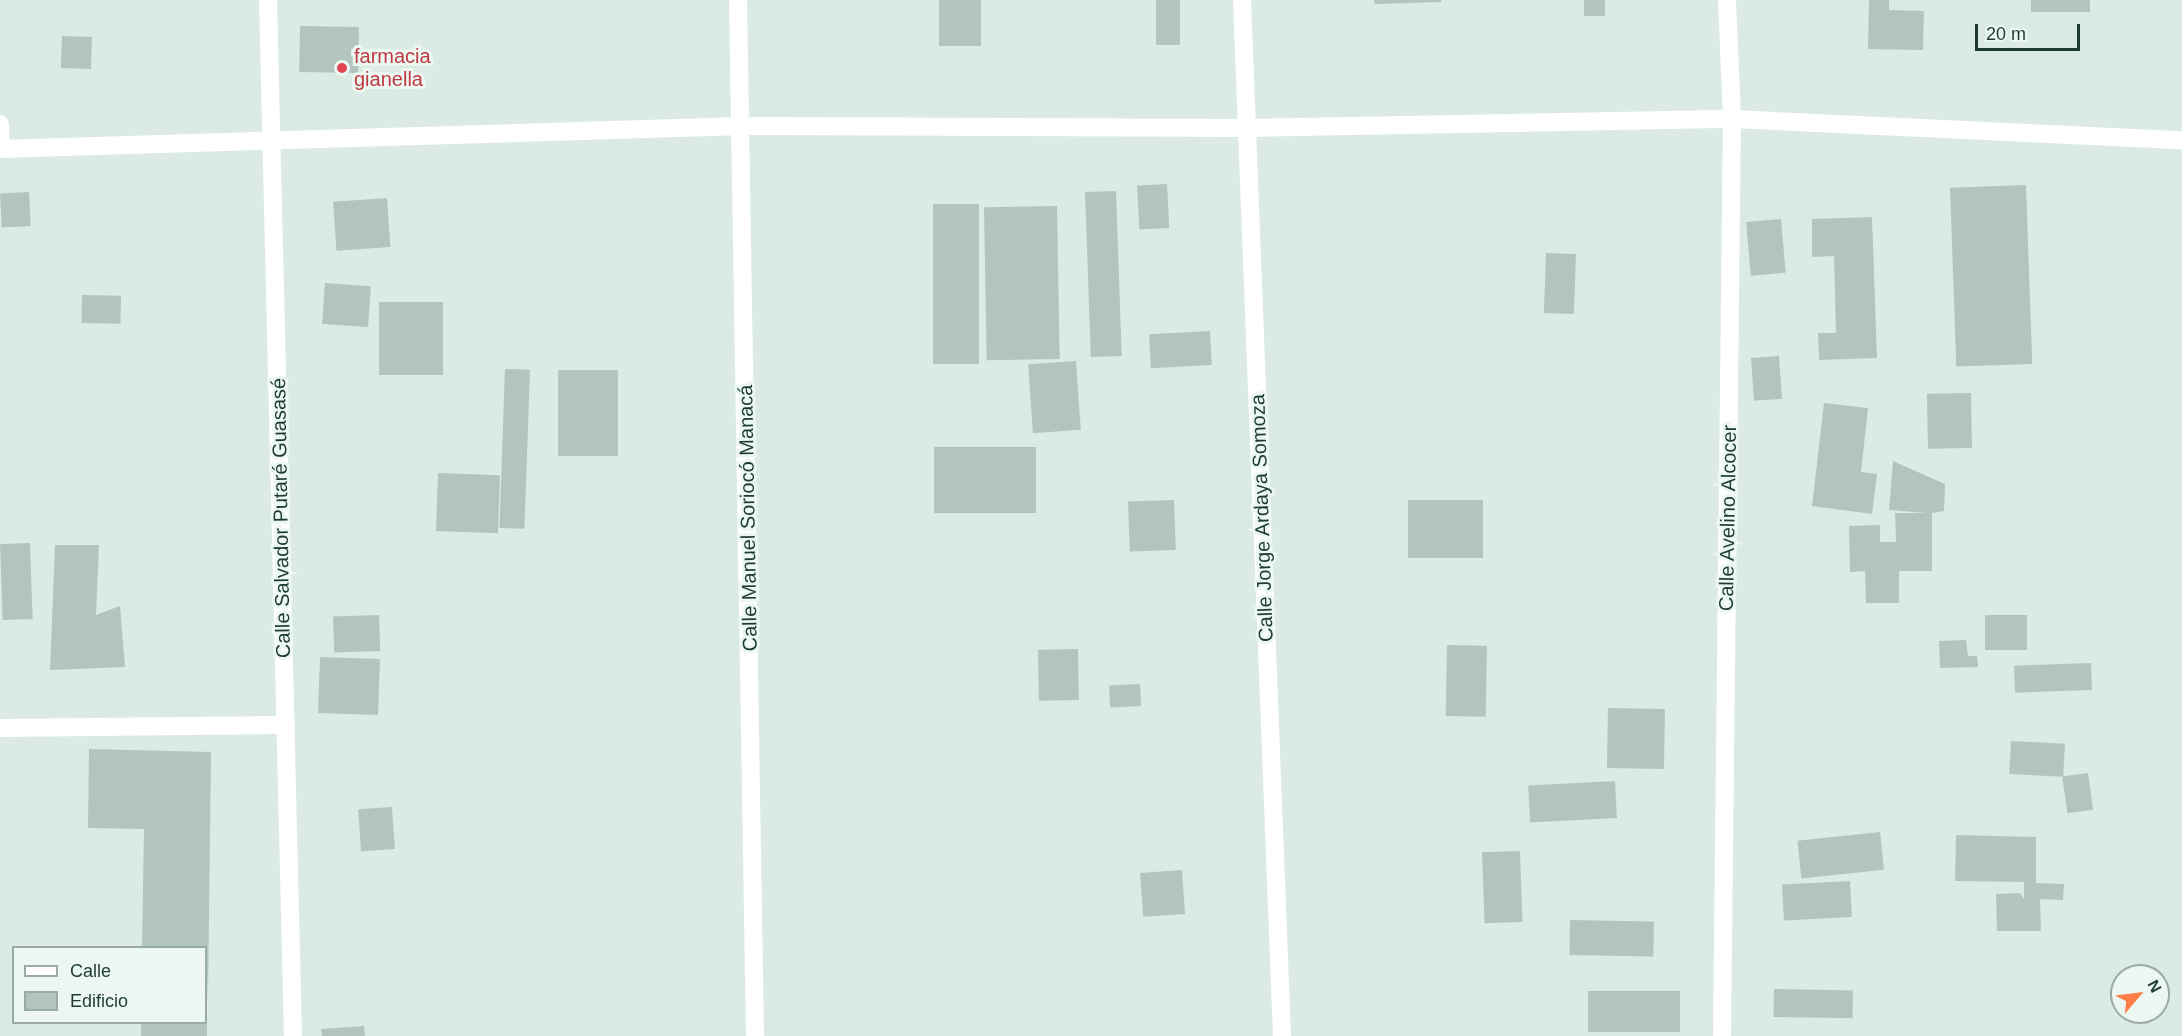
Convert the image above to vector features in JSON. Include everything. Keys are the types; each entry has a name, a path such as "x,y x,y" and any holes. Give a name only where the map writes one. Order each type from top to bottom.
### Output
{"street":[{"name":"Calle Salvador Putaré Guasasé","path":"268,0 274,138 293,1036"},
{"name":"Calle Manuel Soriocó Manacá","path":"738,0 742,126 755,1036"},
{"name":"Calle Jorge Ardaya Somoza","path":"1242,0 1282,1036"},
{"name":"Calle Avelino Alcocer","path":"1722,1036 1732,119 1727,0"},
{"path":"0,124 1,149 274,138 742,126 1247,128 1732,119 2182,140"},
{"path":"0,728 286,725"}],"building":[{"path":"939,0 981,0 981,46 939,46"},
{"path":"1156,0 1180,0 1180,45 1156,45"},
{"path":"1374,0 1441,0 1441,2 1375,4"},
{"path":"1584,0 1605,0 1605,16 1584,16"},
{"path":"1869,0 1889,0 1889,10 1924,11 1923,50 1868,49"},
{"path":"2031,0 2090,0 2090,12 2031,12"},
{"path":"300,26 359,27 358,73 299,72"},
{"path":"62,36 92,37 91,69 61,68"},
{"path":"1167,184 1169,228 1139,230 1137,186"},
{"path":"2026,185 2032,364 1956,367 1950,188"},
{"path":"1116,191 1122,356 1091,357 1085,192"},
{"path":"29,192 31,226 2,227 0,194"},
{"path":"387,198 390,247 337,251 333,202"},
{"path":"933,204 979,204 979,364 933,364"},
{"path":"1057,206 1060,359 987,360 984,207"},
{"path":"1872,217 1877,358 1819,360 1818,333 1836,333 1834,256 1812,257 1812,219"},
{"path":"1781,219 1786,273 1751,276 1746,222"},
{"path":"1546,253 1576,254 1574,314 1544,313"},
{"path":"325,283 371,286 368,327 322,324"},
{"path":"82,295 121,296 121,324 82,323"},
{"path":"379,302 443,302 443,375 379,375"},
{"path":"1210,331 1212,365 1151,368 1149,334"},
{"path":"1779,356 1782,399 1754,401 1751,358"},
{"path":"1076,361 1081,430 1033,433 1028,364"},
{"path":"505,369 530,370 524,529 499,528"},
{"path":"558,370 618,370 618,456 558,456"},
{"path":"1971,393 1972,448 1928,449 1927,394"},
{"path":"1824,403 1868,408 1861,472 1877,474 1872,514 1812,506"},
{"path":"934,447 1036,447 1036,513 934,513"},
{"path":"1893,461 1945,484 1944,511 1932,513 1932,571 1899,571 1899,603 1866,603 1865,571 1850,572 1849,526 1880,525 1880,542 1896,542 1895,513 1927,513 1889,510"},
{"path":"438,473 500,475 498,533 436,531"},
{"path":"1174,500 1176,550 1130,552 1128,502"},
{"path":"1408,500 1483,500 1483,558 1408,558"},
{"path":"30,543 33,619 3,620 0,544"},
{"path":"55,545 99,545 96,615 120,606 125,667 50,670"},
{"path":"379,615 380,651 334,653 333,617"},
{"path":"1985,615 2027,615 2027,650 1985,650"},
{"path":"1966,640 1968,656 1977,656 1978,667 1940,668 1939,641"},
{"path":"1447,645 1487,646 1486,717 1446,716"},
{"path":"1078,649 1079,700 1039,701 1038,650"},
{"path":"320,657 380,659 378,715 318,713"},
{"path":"2091,663 2092,690 2015,693 2014,666"},
{"path":"1140,684 1141,706 1110,708 1109,686"},
{"path":"1608,708 1665,709 1664,769 1607,768"},
{"path":"2011,741 2065,744 2063,777 2009,774"},
{"path":"89,749 211,752 208,998 207,946 142,946 144,829 88,828"},
{"path":"2088,773 2093,810 2067,813 2062,777"},
{"path":"1615,781 1617,818 1530,823 1528,786"},
{"path":"392,807 395,849 361,851 358,809"},
{"path":"1880,832 1884,870 1801,878 1797,841"},
{"path":"1956,835 2036,837 2036,883 2064,884 2063,900 2040,899 2041,931 1997,931 1996,894 2020,893 2024,899 2024,882 1955,881"},
{"path":"1520,851 1522,922 1485,923 1482,852"},
{"path":"1182,870 1185,914 1143,917 1140,873"},
{"path":"1850,881 1852,917 1784,921 1782,885"},
{"path":"1570,920 1654,921 1653,956 1569,955"},
{"path":"1774,989 1853,990 1852,1018 1774,1017"},
{"path":"1588,991 1680,991 1680,1032 1588,1032"},
{"path":"141,1024 207,1024 207,1036 141,1036"},
{"path":"364,1026 365,1036 322,1036 321,1029"}],"place":[{"name":"farmacia gianella","path":"342,68"}]}
